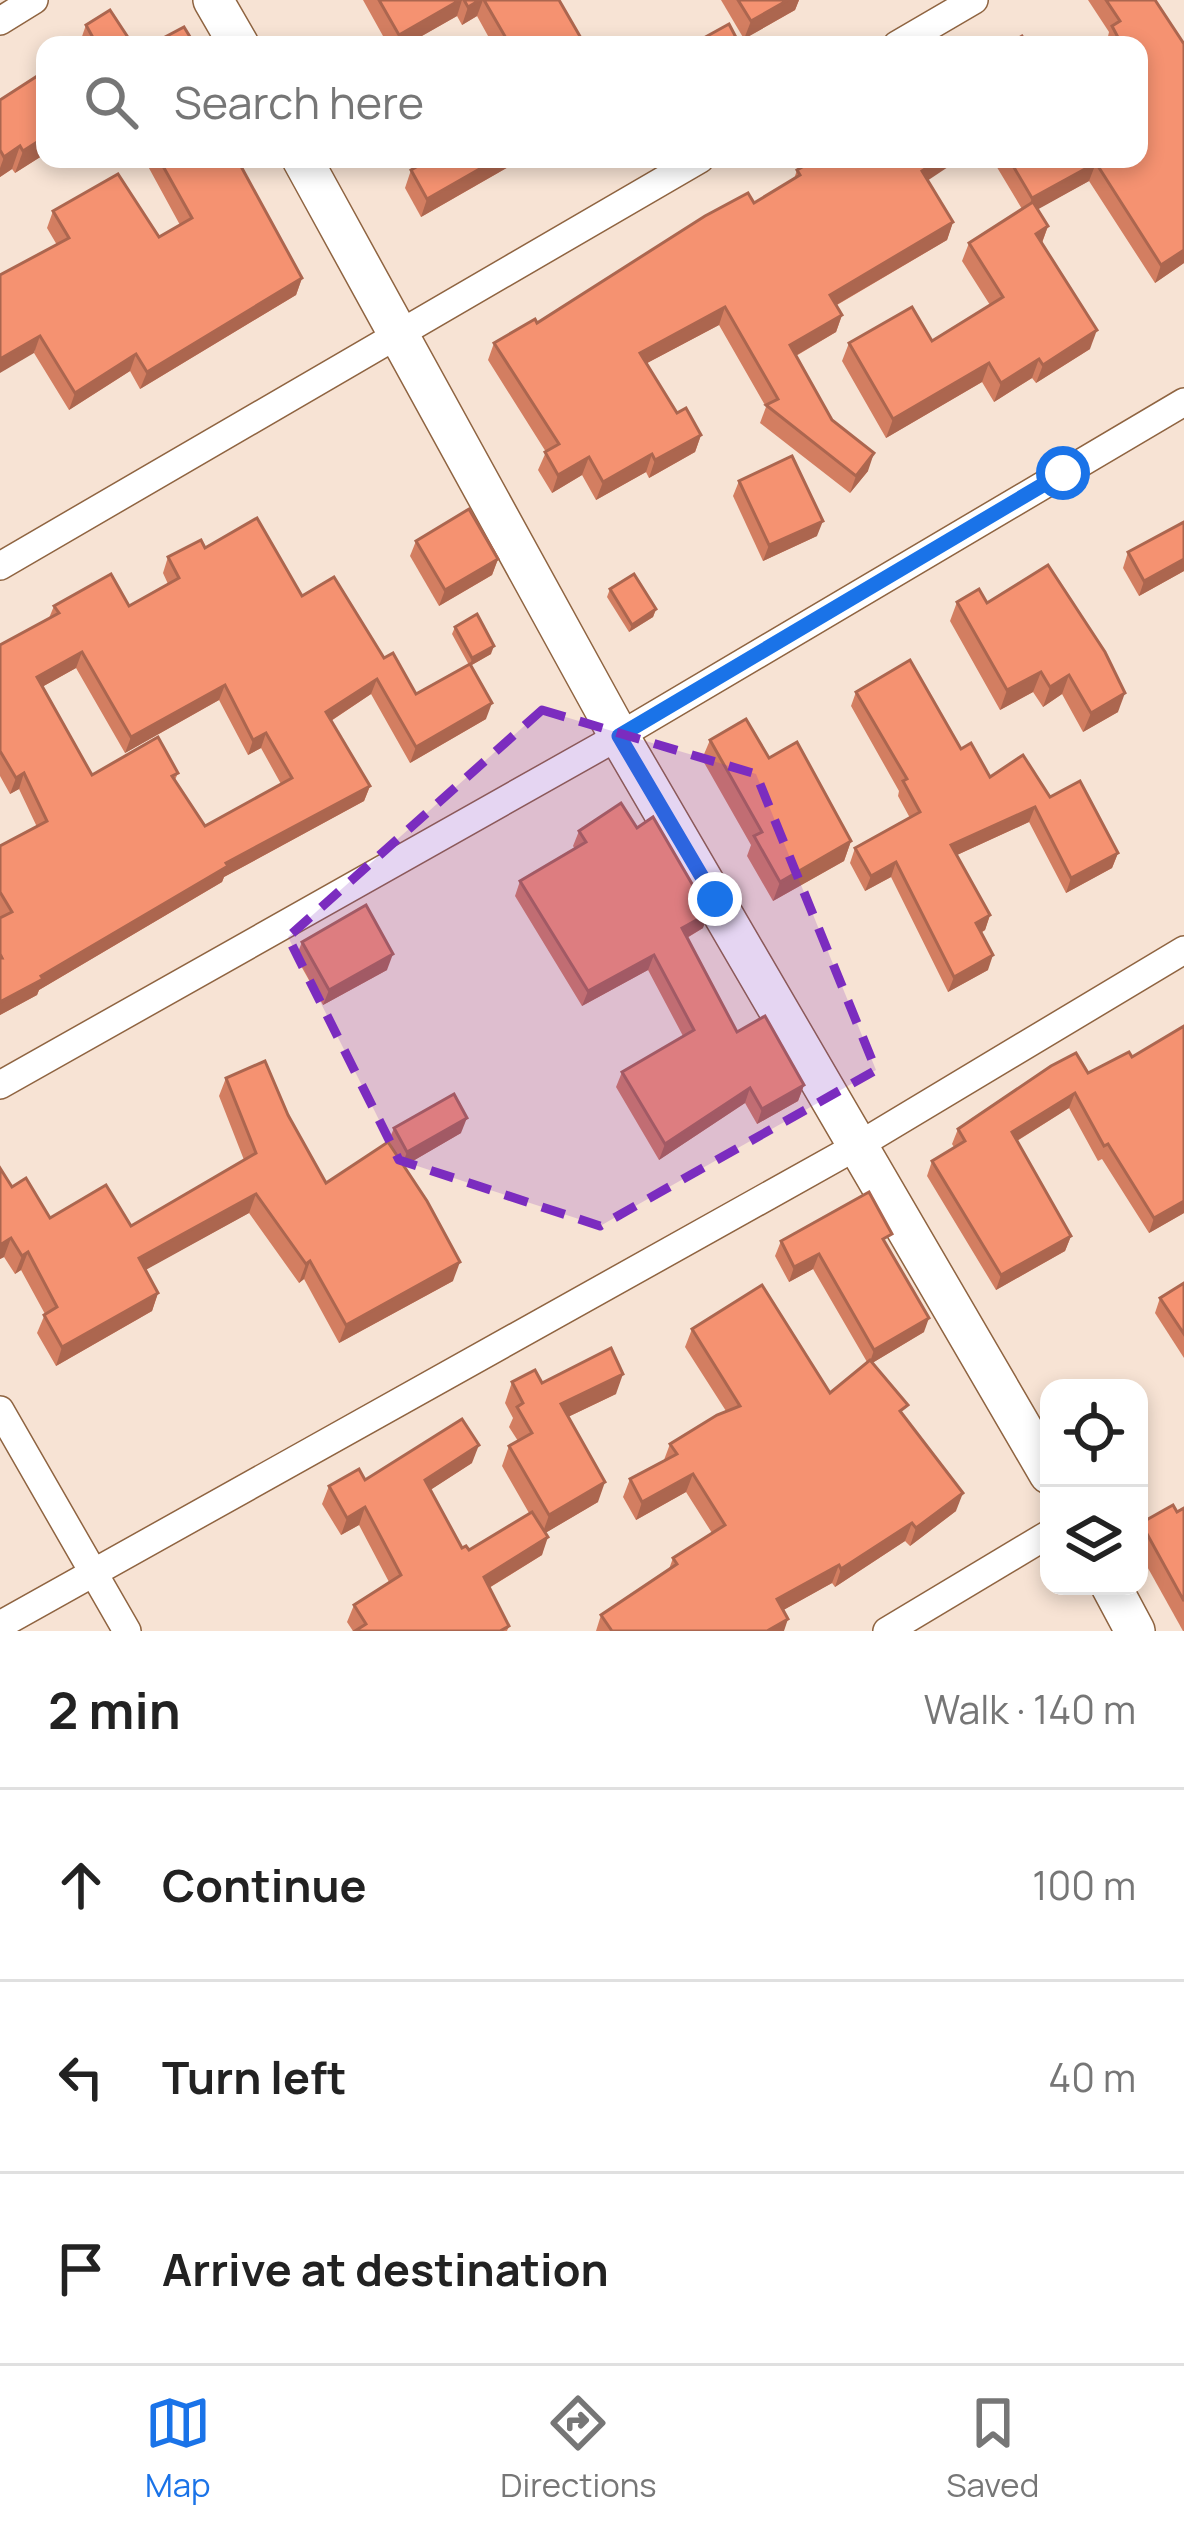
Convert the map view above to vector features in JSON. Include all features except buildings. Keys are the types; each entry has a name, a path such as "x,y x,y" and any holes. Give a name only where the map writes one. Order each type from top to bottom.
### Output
{"street":[{"path":"0,21 34,0"},
{"path":"213,0 233,36"},
{"path":"912,36 974,0"},
{"path":"307,168 619,736 1040,1458"},
{"path":"0,566 684,168"},
{"path":"0,1085 619,736 1184,402"},
{"path":"0,1625 859,1145 1184,950"},
{"path":"0,1410 127,1631"},
{"path":"887,1631 1040,1539"},
{"path":"1116,1595 1135,1631"}],"highlighted area":[{"path":"542,710 756,774 876,1070 600,1226 399,1160 288,937"}],"route":[{"path":"715,899 619,736 1063,473"}]}
